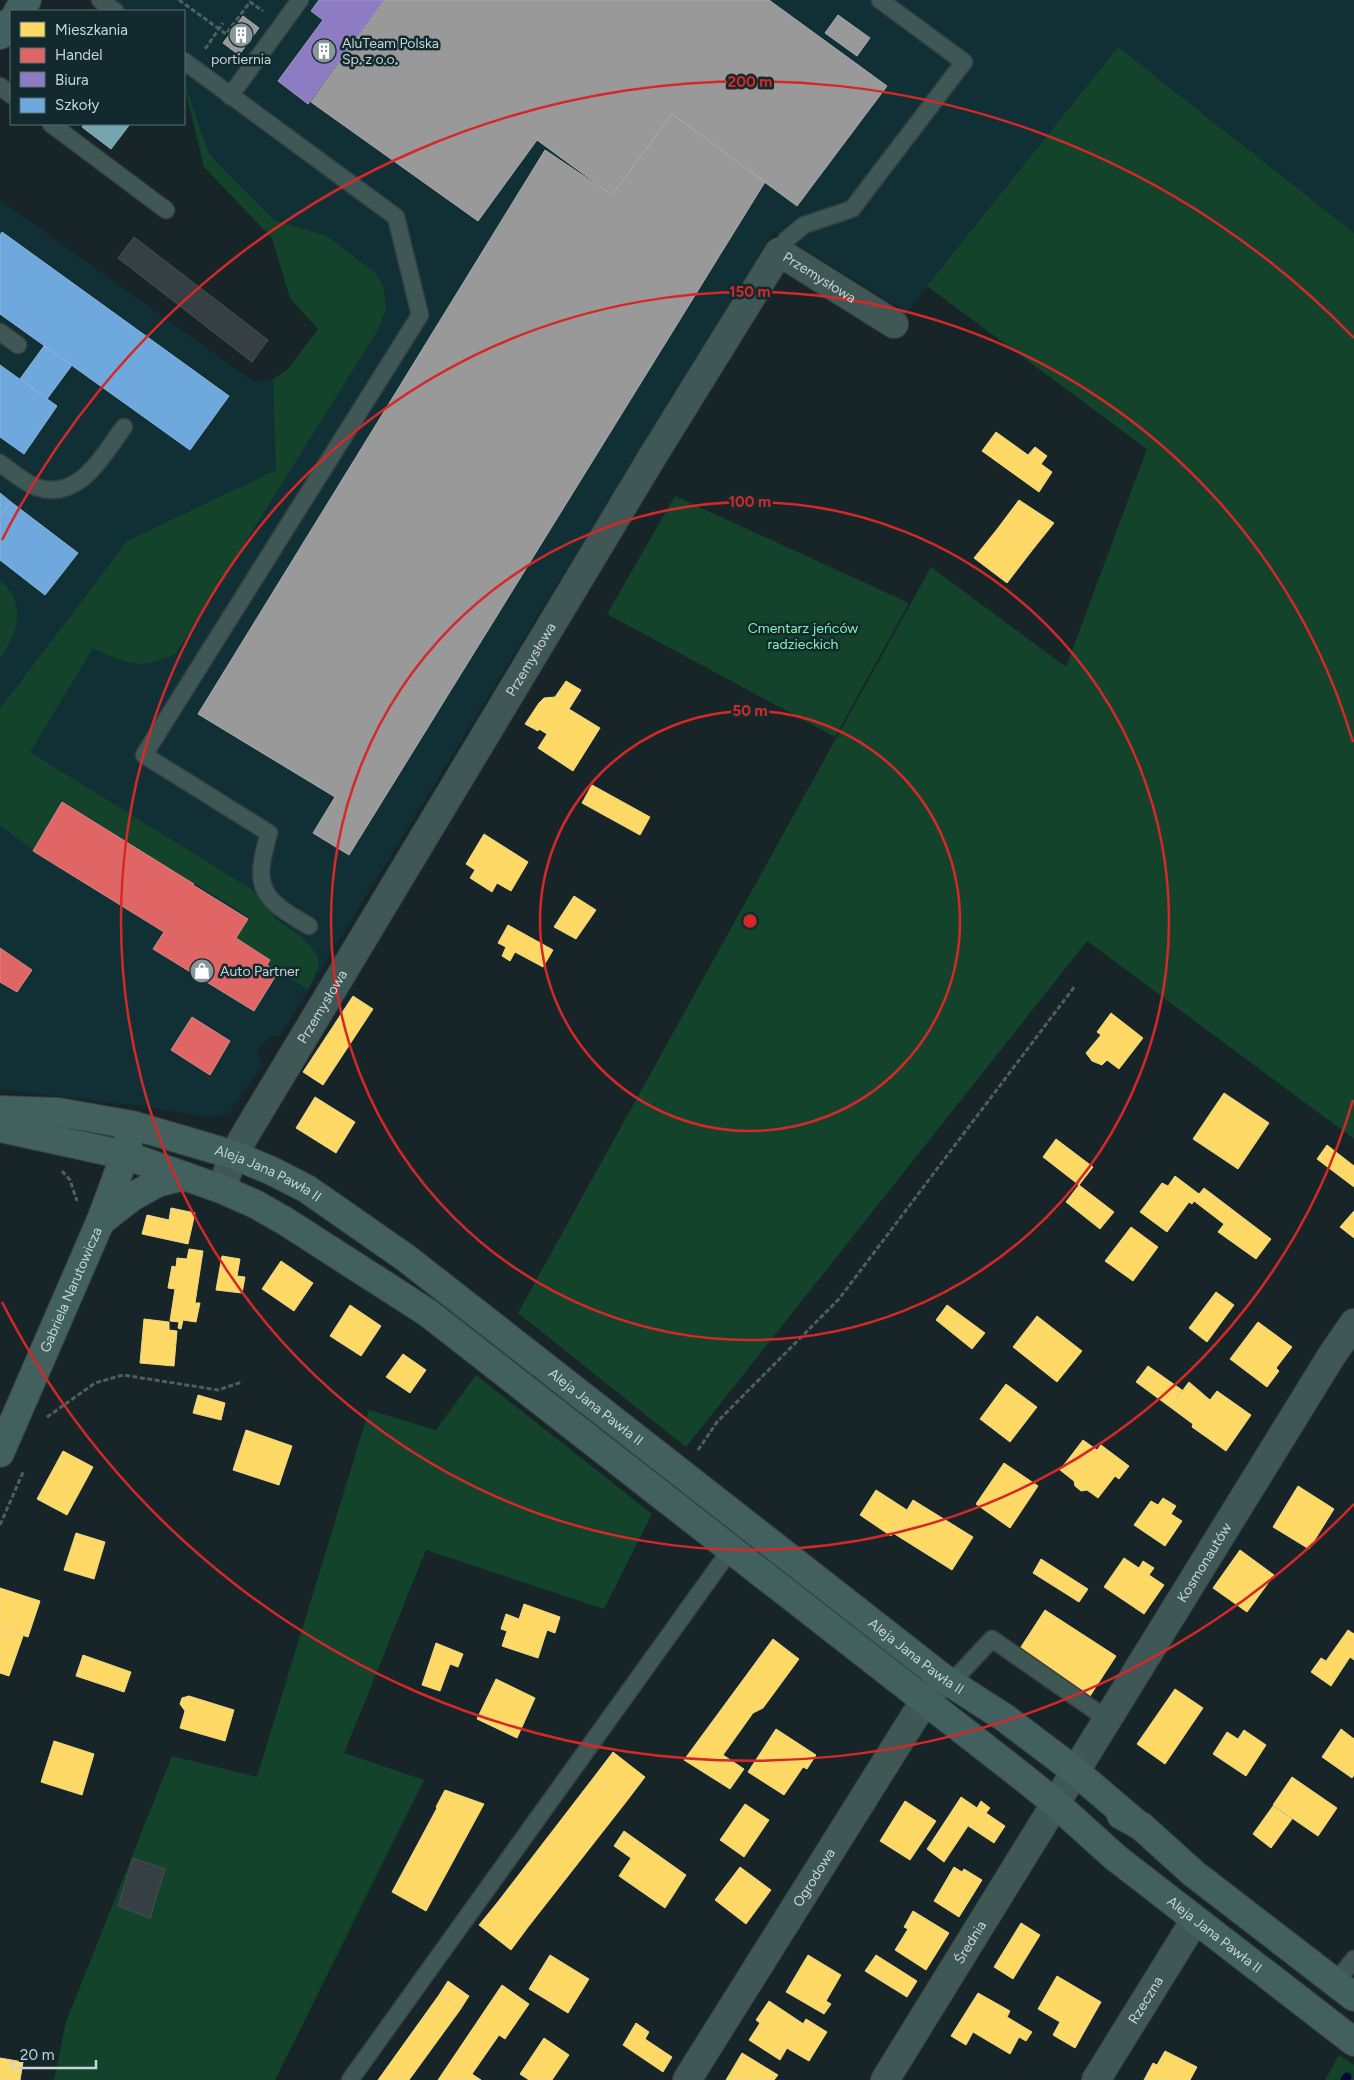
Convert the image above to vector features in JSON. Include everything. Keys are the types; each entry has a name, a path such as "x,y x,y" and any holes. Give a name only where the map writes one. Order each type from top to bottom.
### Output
{"street":[{"path":"19,10 27,0"},
{"path":"0,35 10,22"},
{"name":"Przemysłowa","path":"221,1189 234,1155 646,467 779,252 894,324"},
{"name":"Aleja Jana Pawła II","path":"0,1110 58,1112 132,1124 234,1155 272,1171 307,1189 406,1258 947,1681 1005,1718 1075,1771 1192,1873 1344,1990"},
{"name":"Gabriela Narutowicza","path":"0,1453 88,1217 125,1155 132,1124"},
{"name":"Aleja Jana Pawła II","path":"0,1128 125,1155 221,1189 255,1204 285,1221 428,1313 663,1498 926,1701 1055,1803 1116,1858 1281,1988 1354,2042"},
{"path":"88,1217 132,1197 157,1183 185,1176"},
{"name":"Kosmonautów","path":"1055,1803 1332,1355 1354,1323"},
{"path":"663,1498 681,1473"},
{"name":"Ogrodowa","path":"687,2080 926,1701 947,1681"},
{"name":"Aleja Jana Pawła II","path":"1055,1803 1070,1800 1095,1804 1114,1811 1138,1824"},
{"name":"Średnia","path":"885,2080 1055,1803"},
{"path":"1192,1873 1199,1888 1199,1905 1195,1920"},
{"name":"Rzeczna","path":"1096,2080 1195,1920"},
{"path":"1281,1988 1298,1993 1344,1990"}],"lane":[{"path":"100,0 114,10"},
{"path":"230,96 300,0"},
{"path":"779,252 786,240 804,225 852,209 964,62 880,0"},
{"path":"188,64 396,217 420,315 144,755 269,832 262,857 262,888 280,909 308,926"},
{"path":"0,86 10,94"},
{"path":"52,125 166,210"},
{"path":"0,332 18,345"},
{"path":"0,463 34,486 48,490 66,489 82,480 124,427"},
{"path":"350,2080 731,1549"},
{"path":"947,1681 992,1640 1107,1719"},
{"path":"1344,1990 1354,1958"}],"path":[{"path":"179,0 226,34 250,2"},
{"path":"188,64 220,29 223,23"},
{"path":"681,1473 717,1422 839,1299 1075,986"},
{"path":"56,1168 63,1172 70,1180 88,1217"},
{"path":"51,1409 47,1418 95,1383 123,1375 218,1390 242,1382"},
{"path":"0,1525 27,1462"}],"shaded area":[{"path":"117,0 1354,0 1354,233 1118,47 907,312 774,231 280,1036 269,1036 257,1052 262,1064 229,1113 209,1117 141,1106 0,1089 0,200 254,382 273,379 287,370 318,329 290,298 272,238 204,167 185,92 185,10 110,10"}],"green space":[{"path":"1118,47 1354,233 1354,1139 1087,941 686,1447 518,1313 931,567 1066,667 1147,449 927,286"},
{"path":"185,86 209,154 275,221 327,236 375,273 383,285 386,307 378,330 176,653 164,659 143,664 124,661 93,648 30,752 251,889 277,920 302,937 318,956 318,968 308,990 268,964 270,960 237,938 249,917 62,802 33,851 0,825 0,709 127,541 276,470 273,379 287,370 318,329 290,298 272,238 204,167"},
{"name":"Cmentarz jeńców radzieckich","path":"675,496 909,603 835,737 607,614"},
{"path":"0,581 14,599 17,608 17,618 11,639 0,658"},
{"path":"476,1375 652,1514 604,1609 426,1550 344,1753 424,1780 275,2080 54,2080 66,2022 172,1756 257,1777 369,1410 436,1430"},
{"path":"1339,2055 1354,2065 1354,2080 1325,2080"}],"building: Mieszkania":[{"path":"996,432 1028,455 1035,447 1047,456 1041,464 1052,472 1039,492 982,451"},
{"path":"1019,500 1054,523 1030,553 998,528"},
{"path":"998,528 1030,553 1007,583 974,558"},
{"path":"566,681 581,690 569,709 600,728 573,771 538,748 547,734 525,724 539,703 544,698 555,697"},
{"path":"592,785 650,817 640,835 582,803"},
{"path":"484,834 528,862 511,891 497,883 492,892 470,878 475,870 466,864"},
{"path":"574,896 596,910 576,939 554,927"},
{"path":"508,925 553,950 543,967 515,952 510,961 502,956 506,947 498,943"},
{"path":"353,996 373,1009 323,1085 303,1072"},
{"path":"1111,1013 1143,1038 1119,1069 1107,1060 1102,1065 1092,1061 1086,1053 1101,1035 1097,1032"},
{"path":"1224,1093 1269,1123 1238,1169 1193,1139"},
{"path":"315,1097 355,1122 336,1153 296,1128"},
{"path":"1056,1139 1093,1167 1079,1185 1043,1157"},
{"path":"1327,1145 1354,1166 1354,1187 1317,1159"},
{"path":"1175,1176 1199,1194 1204,1188 1271,1239 1256,1259 1218,1232 1224,1224 1194,1201 1192,1204 1189,1202 1167,1232 1140,1212 1162,1183 1168,1186"},
{"path":"1079,1185 1114,1212 1100,1229 1066,1202"},
{"path":"171,1208 195,1213 188,1244 142,1234 147,1215 169,1220"},
{"path":"1354,1211 1354,1238 1340,1227"},
{"path":"1131,1227 1158,1247 1133,1281 1105,1261"},
{"path":"189,1249 203,1251 195,1303 200,1303 196,1322 183,1320 181,1329 178,1328 179,1322 170,1321 175,1289 168,1288 172,1266 176,1267 177,1258 187,1259"},
{"path":"222,1256 240,1259 237,1276 245,1277 242,1293 216,1290"},
{"path":"281,1261 313,1283 294,1311 262,1289"},
{"path":"1216,1292 1234,1305 1207,1342 1189,1328"},
{"path":"350,1305 381,1326 361,1356 330,1336"},
{"path":"947,1305 985,1333 972,1349 936,1320"},
{"path":"1037,1316 1082,1351 1057,1382 1013,1347"},
{"path":"144,1319 169,1322 169,1330 177,1331 174,1366 140,1363"},
{"path":"1258,1322 1292,1347 1276,1368 1279,1371 1267,1387 1230,1359"},
{"path":"403,1354 426,1370 410,1393 386,1377"},
{"path":"1148,1366 1182,1390 1170,1407 1136,1382"},
{"path":"1189,1382 1210,1400 1217,1391 1251,1415 1226,1451 1192,1427 1193,1424 1170,1407"},
{"path":"1006,1384 1037,1407 1010,1442 980,1419"},
{"path":"198,1395 225,1403 221,1420 193,1413"},
{"path":"246,1430 292,1446 279,1485 233,1470"},
{"path":"1083,1440 1097,1450 1101,1445 1129,1466 1119,1479 1115,1476 1098,1498 1087,1490 1081,1491 1075,1486 1074,1481 1060,1470"},
{"path":"63,1451 93,1467 67,1515 37,1499"},
{"path":"1004,1463 1038,1486 1010,1528 976,1504"},
{"path":"1298,1486 1334,1509 1309,1549 1273,1527"},
{"path":"876,1490 907,1510 891,1536 860,1515"},
{"path":"1163,1498 1176,1506 1171,1514 1182,1521 1165,1546 1134,1525 1151,1501 1158,1505"},
{"path":"913,1500 973,1537 952,1570 893,1533"},
{"path":"76,1533 105,1542 94,1579 64,1570"},
{"path":"1240,1550 1274,1575 1247,1612 1213,1588"},
{"path":"1124,1558 1139,1568 1143,1561 1154,1568 1149,1575 1164,1585 1144,1614 1104,1587"},
{"path":"1041,1559 1088,1589 1079,1602 1033,1573"},
{"path":"0,1588 40,1601 28,1637 0,1628"},
{"path":"524,1604 560,1617 555,1633 547,1630 538,1658 502,1646 507,1631 501,1629 506,1614 519,1619"},
{"path":"1045,1610 1116,1656 1090,1696 1019,1650"},
{"path":"0,1628 23,1636 9,1676 0,1673"},
{"path":"1348,1630 1354,1634 1354,1660 1350,1657 1331,1686 1311,1672 1321,1658 1326,1661"},
{"path":"773,1639 799,1659 763,1708 753,1713 723,1755 744,1769 730,1789 684,1760"},
{"path":"436,1643 463,1654 458,1667 450,1664 440,1691 422,1685"},
{"path":"83,1655 131,1672 124,1692 76,1676"},
{"path":"496,1679 535,1698 517,1738 477,1719"},
{"path":"1175,1689 1203,1708 1165,1764 1137,1744"},
{"path":"189,1696 234,1710 225,1741 180,1728 185,1711 180,1704 182,1698"},
{"path":"776,1729 816,1755 807,1769 803,1767 784,1795 748,1772"},
{"path":"1341,1729 1354,1739 1354,1775 1352,1778 1322,1757"},
{"path":"1244,1730 1266,1745 1246,1776 1213,1754 1227,1732 1238,1739"},
{"path":"54,1741 94,1754 82,1795 41,1782"},
{"path":"613,1752 645,1777 626,1802 594,1777"},
{"path":"594,1777 626,1802 528,1927 497,1903"},
{"path":"1292,1777 1337,1808 1318,1836 1273,1805"},
{"path":"445,1790 484,1804 426,1911 392,1892"},
{"path":"961,1797 977,1808 981,1801 990,1808 986,1813 1005,1826 994,1843 950,1814"},
{"path":"905,1801 936,1821 910,1860 880,1841"},
{"path":"745,1804 769,1820 744,1857 720,1840"},
{"path":"1273,1806 1292,1819 1271,1848 1253,1834"},
{"path":"950,1814 968,1826 944,1862 927,1849"},
{"path":"624,1831 686,1875 665,1908 619,1876 631,1858 614,1846"},
{"path":"740,1867 771,1890 746,1924 715,1900"},
{"path":"954,1867 962,1872 964,1869 982,1880 959,1917 934,1901"},
{"path":"497,1903 528,1927 511,1950 479,1925"},
{"path":"913,1911 949,1933 926,1970 895,1950 908,1929 904,1927"},
{"path":"1021,1923 1040,1935 1013,1979 994,1967"},
{"path":"550,1955 589,1979 568,2013 529,1989"},
{"path":"808,1955 841,1975 826,2001 831,2004 824,2014 786,1992"},
{"path":"876,1955 917,1981 907,1997 865,1971"},
{"path":"1057,1976 1101,2002 1075,2048 1053,2035 1060,2022 1038,2009"},
{"path":"448,1981 469,1996 460,2010 439,1995"},
{"path":"502,1985 529,2004 505,2039 499,2035 472,2074 481,2080 438,2080"},
{"path":"978,1993 1010,2011 1007,2017 1032,2032 1026,2041 1019,2037 1010,2054 973,2032 966,2045 951,2036"},
{"path":"439,1995 460,2010 409,2080 378,2080"},
{"path":"769,2001 805,2025 790,2050 787,2048 780,2060 749,2040 760,2023 756,2020"},
{"path":"806,2019 827,2032 809,2061 790,2050 805,2025 803,2024"},
{"path":"636,2023 649,2032 645,2039 672,2057 663,2072 623,2045"},
{"path":"544,2038 569,2055 552,2080 529,2080 520,2074"},
{"path":"1165,2051 1197,2067 1190,2080 1144,2080 1153,2063 1157,2065"},
{"path":"742,2053 778,2075 774,2080 726,2080"},
{"path":"0,2058 23,2062 20,2080 0,2080"}],"building: Handel":[{"path":"62,802 248,919 236,938 270,960 267,965 278,972 254,1011 153,949 164,932 33,851"},
{"path":"0,948 32,970 17,992 0,982"},
{"path":"192,1017 230,1041 210,1075 171,1050"}],"building: Biura":[{"name":"AluTeam Polska Sp. z o.o.","path":"319,0 384,0 308,104 278,81 323,20 311,11"}],"building: Szkoły":[{"path":"2,232 229,396 190,450 0,314 0,235"},
{"path":"44,346 72,365 47,399 20,379"},
{"path":"0,365 57,406 24,454 0,437"},
{"path":"0,493 11,502 0,516"},
{"path":"11,502 78,553 45,595 0,560 0,516"}],"building: Publiczne":[{"path":"84,125 129,125 111,149 82,127"}],"building: Przemysł":[{"path":"385,0 769,0 887,86 797,206 672,114 612,195 537,140 478,221 311,102"},
{"path":"838,15 870,38 857,56 825,33"},
{"name":"portiernia","path":"243,16 259,28 239,55 223,43"},
{"path":"672,114 765,182 349,855 313,833 335,797 198,714 545,150 612,195"}],"building: Inne":[{"path":"134,237 268,340 252,362 118,258"},
{"path":"133,1858 165,1869 150,1918 118,1906"}],"place":[{"name":"portiernia","path":"241,35"},
{"name":"AluTeam Polska Sp. z o.o.","path":"324,51"},
{"name":"Auto Partner","path":"202,971"}]}
